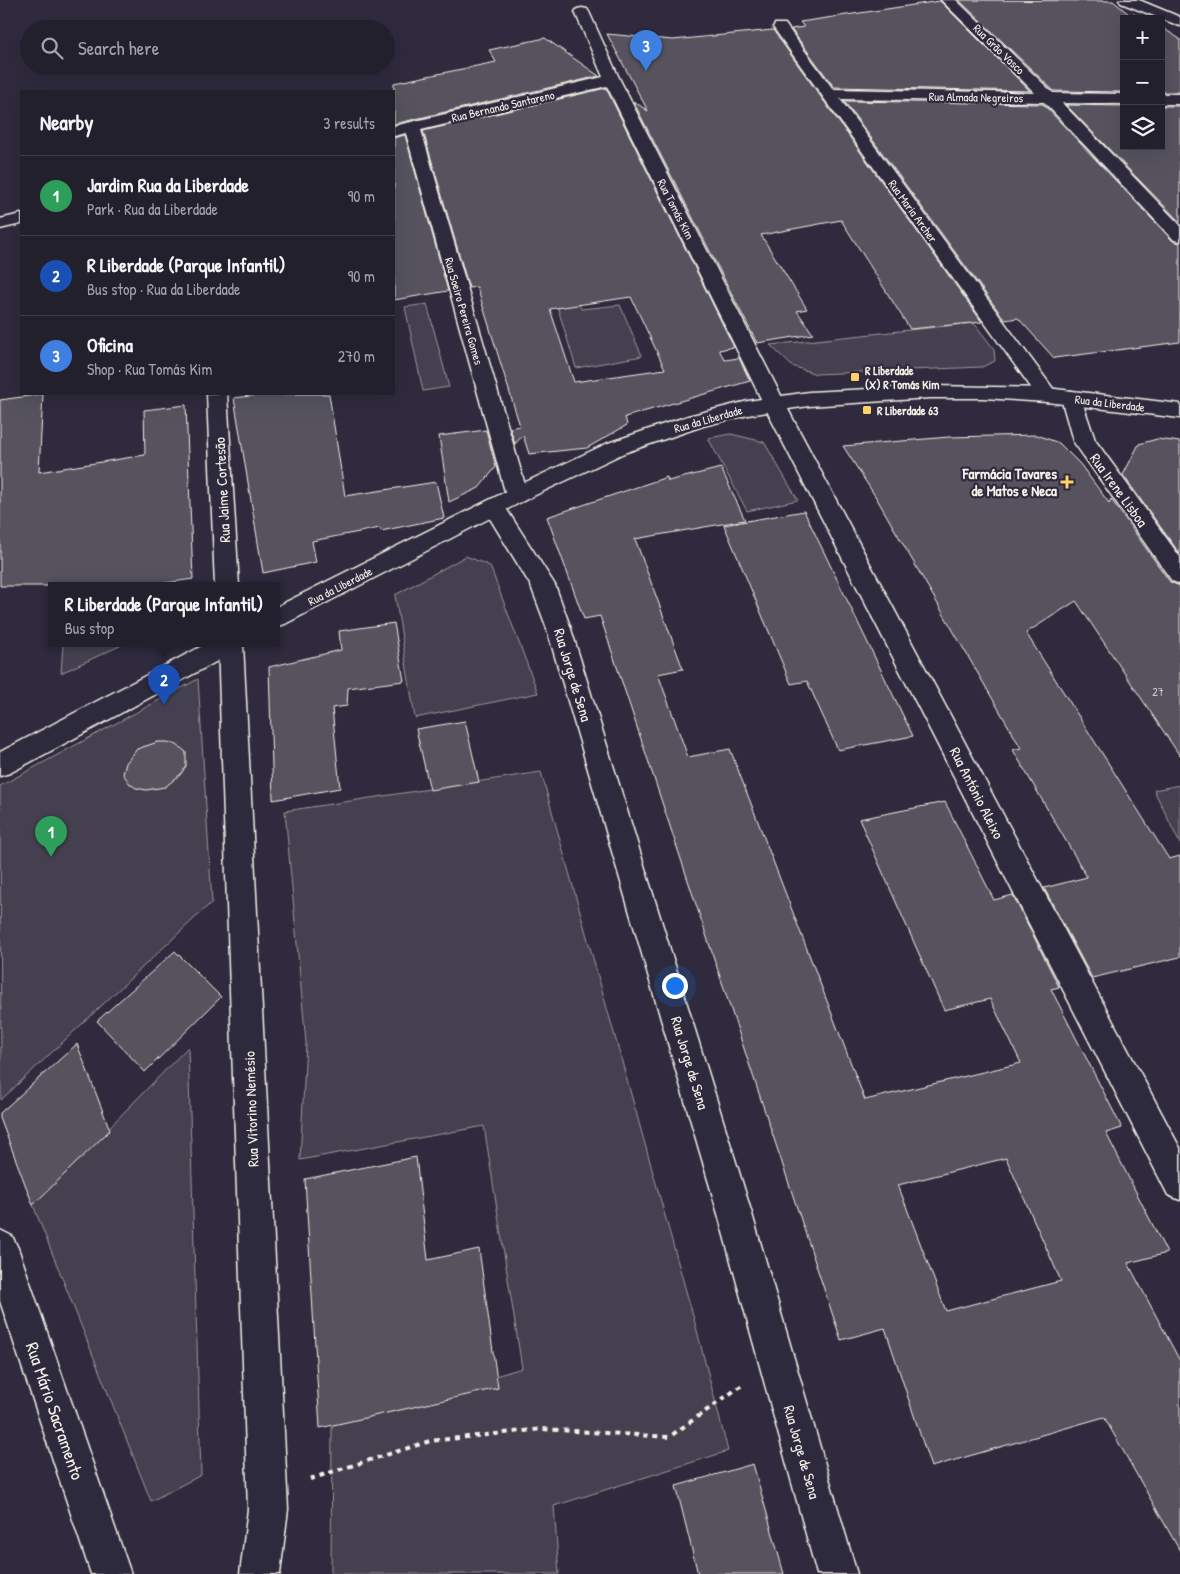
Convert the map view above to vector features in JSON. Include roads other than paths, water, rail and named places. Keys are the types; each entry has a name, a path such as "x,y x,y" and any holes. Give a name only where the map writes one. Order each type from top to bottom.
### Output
{"street":[{"name":"Rua Grão Vasco","path":"948,0 1050,98 1180,236"},
{"path":"1126,0 1174,19 1180,28"},
{"name":"Rua Tomás Kim","path":"582,12 612,80 774,403"},
{"name":"Rua Maria Archer","path":"780,27 1047,395"},
{"name":"Rua Bernando Santareno","path":"403,129 612,80"},
{"name":"Rua Almada Negreiros","path":"829,94 1120,99"},
{"path":"1165,99 1180,100"},
{"name":"Rua Soeiro Pereira Gomes","path":"403,129 505,501"},
{"path":"0,224 20,219"},
{"name":"Rua da Liberdade","path":"280,616 505,501 616,448 696,421 774,403 809,399 930,392 983,392 1047,395 1180,411"},
{"name":"Rua Jaime Cortesão","path":"217,395 227,582"},
{"name":"Rua Irene Lisboa","path":"1071,398 1084,441 1180,575"},
{"name":"Rua António Aleixo","path":"774,403 1180,1183"},
{"name":"Rua Jorge de Sena","path":"505,501 543,585 558,626 735,1214 837,1574"},
{"path":"0,765 223,647"},
{"name":"Rua Vitorino Nemésio","path":"229,647 268,1510 260,1574"},
{"name":"Rua Mário Sacramento","path":"0,1248 111,1574"}],"place":[{"name":"Oficina","path":"646,71"},
{"name":"R Liberdade (X) R Tomás Kim","path":"855,377"},
{"name":"R Liberdade 63","path":"867,410"},
{"name":"Farmácia Tavares de Matos e Neca","path":"1067,482"},
{"name":"R Liberdade (Parque Infantil)","path":"164,705"},
{"name":"Jardim Rua da Liberdade","path":"51,857"}]}
